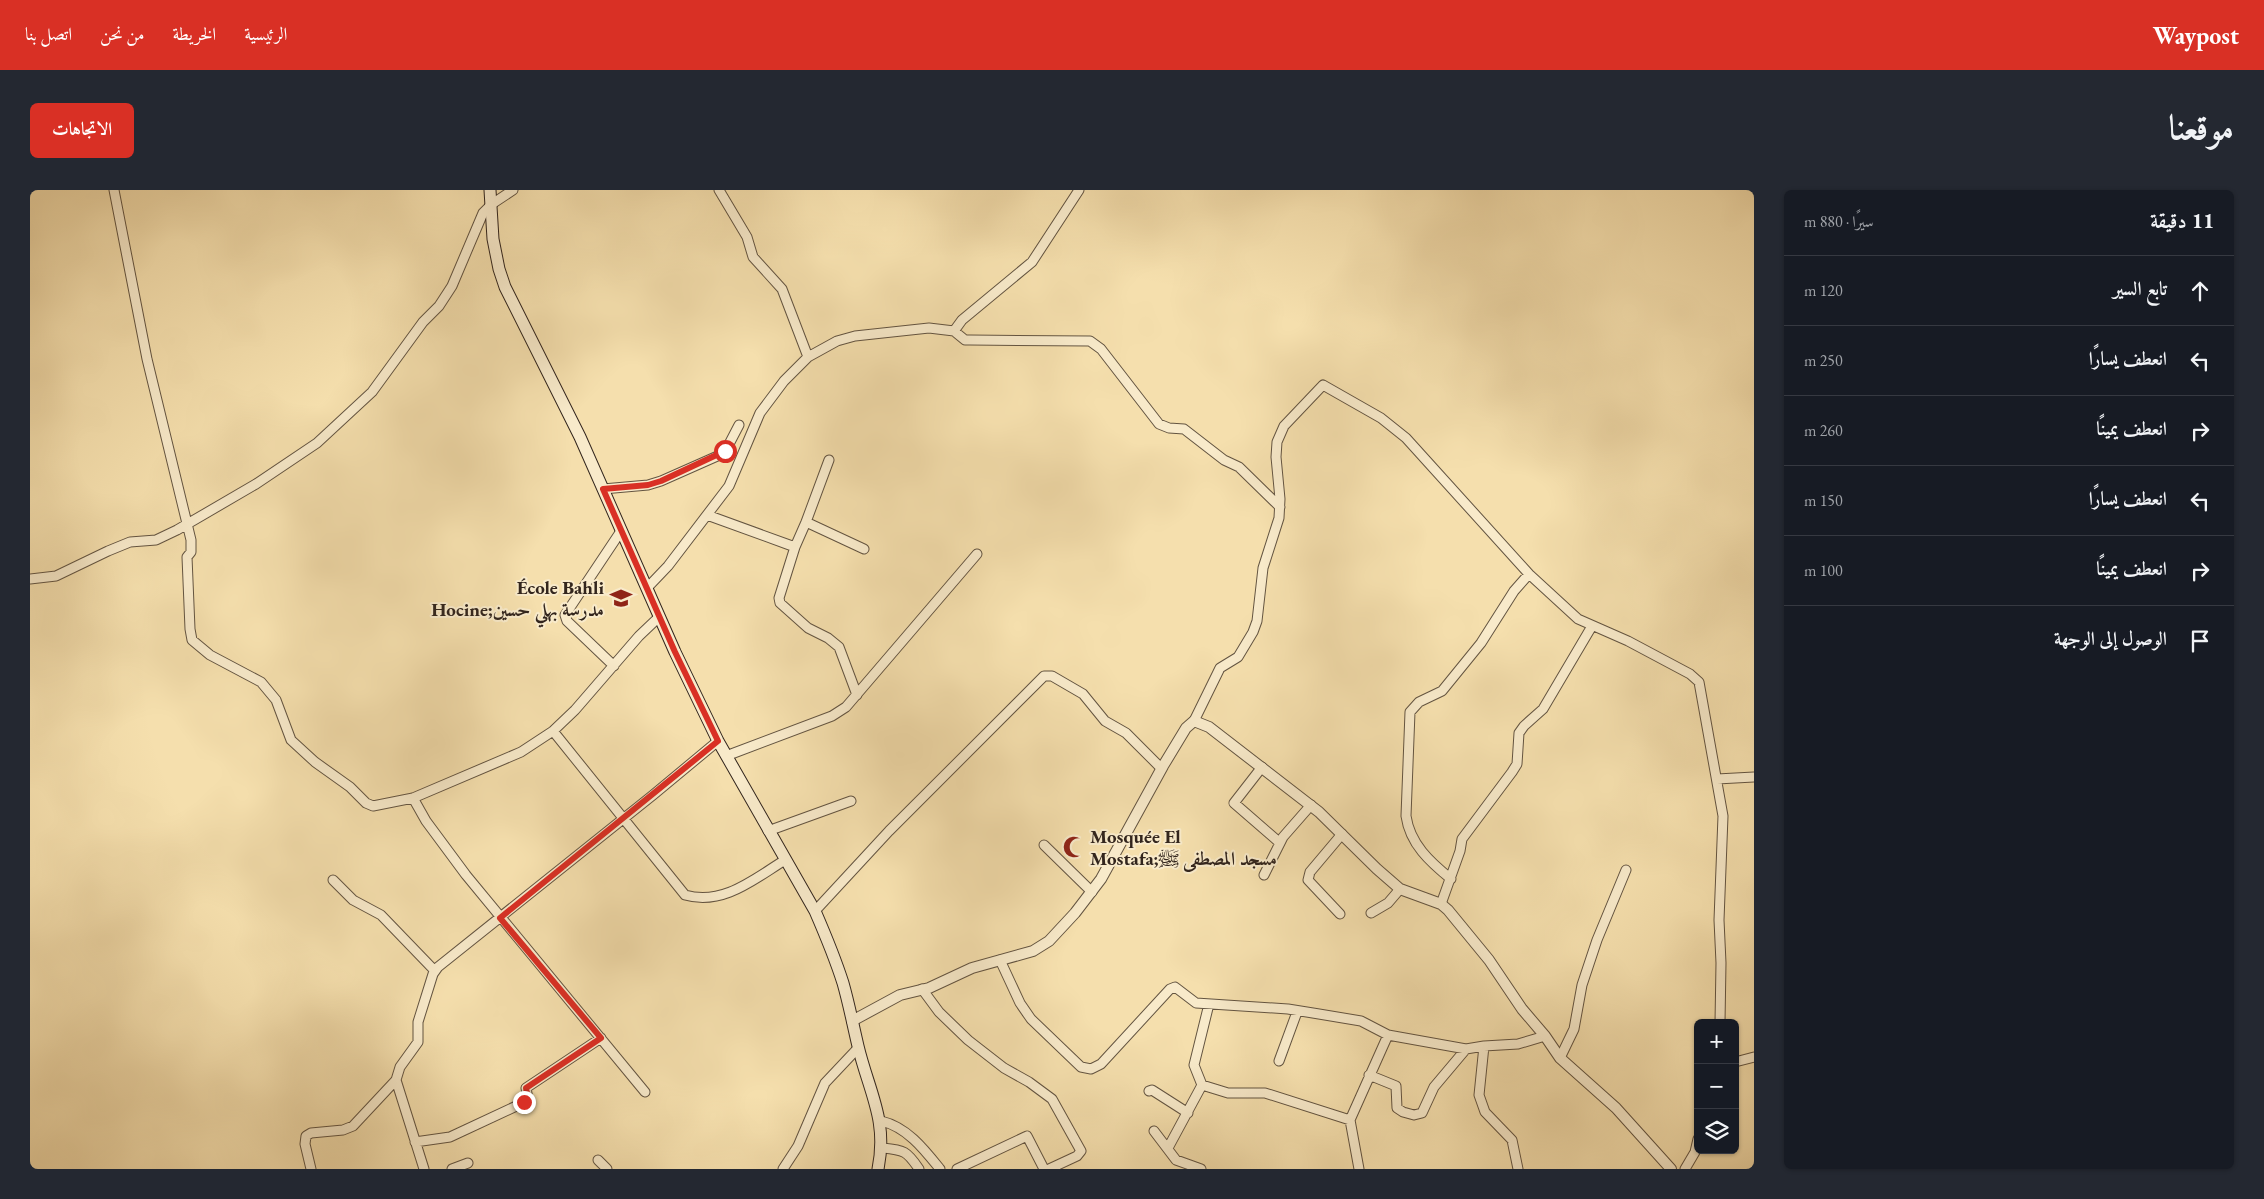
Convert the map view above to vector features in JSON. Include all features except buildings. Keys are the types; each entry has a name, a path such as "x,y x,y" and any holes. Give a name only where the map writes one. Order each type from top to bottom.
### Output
{"main road":[{"path":"490,190 493,239 505,286 603,489 659,617 718,741 815,911 842,982 858,1048 881,1121 883,1148 878,1169"}],"street":[{"path":"114,190 147,359 192,547 188,557 192,640 210,655 261,682 276,700 291,740 308,756 350,787 366,803 373,806 413,798 521,752 553,731 575,710 639,636 659,617"},
{"path":"30,579 56,576 130,542 156,540 256,484 317,443 372,392 423,322 439,306 452,286 484,213 492,204 513,190"},
{"path":"719,190 747,237 754,257 782,289 808,357"},
{"path":"954,331 962,320 1032,262 1079,190"},
{"path":"647,588 668,566 729,486 760,413 784,381 808,357 837,341 855,336 929,328 954,331 957,335 970,340 1090,341 1101,349 1159,424 1169,428 1184,429 1224,460 1239,467 1280,507"},
{"path":"852,1021 860,1019 888,1000 942,983 972,968 1020,956 1041,947 1056,935 1092,892 1114,857 1162,768 1186,728 1194,721 1220,668 1238,657 1253,632 1257,621 1263,568 1279,518 1280,507 1276,458 1280,434 1284,426 1323,385 1381,418 1406,438 1529,574 1572,613 1592,626 1628,641 1695,677 1701,688 1723,822 1719,920 1721,963 1720,1019"},
{"path":"603,489 648,485 722,454 739,425"},
{"path":"829,460 795,547 779,600 808,628 828,638 839,647 857,695"},
{"path":"707,515 795,547"},
{"path":"806,522 864,549"},
{"path":"614,666 566,621 565,616 621,531"},
{"path":"726,756 832,716 846,707 977,554"},
{"path":"1451,879 1428,860 1407,828 1406,783 1410,712 1419,702 1442,691 1481,644 1514,591 1529,574"},
{"path":"1441,904 1451,879 1462,839 1517,764 1519,733 1543,709 1592,626"},
{"path":"815,911 890,831 1044,676 1052,676 1083,694 1105,721 1126,733 1162,768"},
{"path":"1194,721 1209,727 1312,805 1400,889 1441,904 1477,945 1522,1009 1545,1036 1560,1058 1616,1108 1671,1169"},
{"path":"553,731 624,817 682,893 693,898 716,897 728,894 785,860"},
{"path":"311,1169 305,1144 306,1136 310,1133 343,1130 353,1126 396,1080 400,1067 418,1042 418,1022 430,981 435,971 718,741"},
{"path":"1262,767 1234,803 1280,842"},
{"path":"1717,779 1754,777"},
{"path":"413,798 426,821 448,852 644,1092"},
{"path":"768,830 851,801"},
{"path":"1264,876 1280,842 1312,805"},
{"path":"1340,914 1308,880 1310,872 1342,834"},
{"path":"1044,845 1092,892"},
{"path":"1560,1058 1574,1029 1582,985 1626,870"},
{"path":"333,880 353,900 381,915 435,971"},
{"path":"1371,913 1388,903 1400,889"},
{"path":"1000,960 1020,1003 1031,1019 1081,1067 1091,1069 1101,1064 1170,989 1175,987 1196,1003 1288,1009 1297,1012 1361,1021 1388,1035 1466,1049 1518,1044 1545,1036"},
{"path":"922,989 939,1012 968,1040 1004,1068 1048,1095 1055,1103 1081,1151 1077,1156 1049,1169"},
{"path":"1168,1148 1202,1085 1194,1065 1209,1004"},
{"path":"1279,1061 1297,1012"},
{"path":"1359,1169 1350,1120 1388,1035"},
{"path":"415,1142 450,1137 524,1102 528,1099 526,1088 601,1038"},
{"path":"1484,1046 1479,1095 1485,1112 1512,1140 1518,1169"},
{"path":"783,1169 798,1146 825,1083 858,1048"},
{"path":"1369,1075 1396,1086 1396,1104 1401,1111 1419,1115 1425,1110 1434,1087 1466,1049"},
{"path":"1739,1061 1754,1057"},
{"path":"396,1080 424,1169"},
{"path":"1202,1085 1228,1092 1265,1093 1350,1120"},
{"path":"1149,1091 1152,1090 1188,1113"},
{"path":"881,1121 901,1128 914,1139 940,1169"},
{"path":"1154,1131 1176,1160 1201,1169"},
{"path":"957,1169 972,1166 1026,1136 1028,1136 1044,1169"},
{"path":"883,1148 902,1150 908,1154 920,1169"},
{"path":"1685,1169 1694,1154"},
{"path":"598,1160 607,1169"},
{"path":"452,1169 468,1162"}],"place":[{"name":"École Bahli Hocine;مدرسة بهلي حسين","path":"621,598"},
{"name":"Mosquée El Mostafa;مسجد المصطفى ﷺ","path":"1074,847"}],"route":[{"path":"524,1102 528,1099 526,1088 601,1038 500,918 718,741 675,652 603,489 648,485 661,481 725,451"}]}
